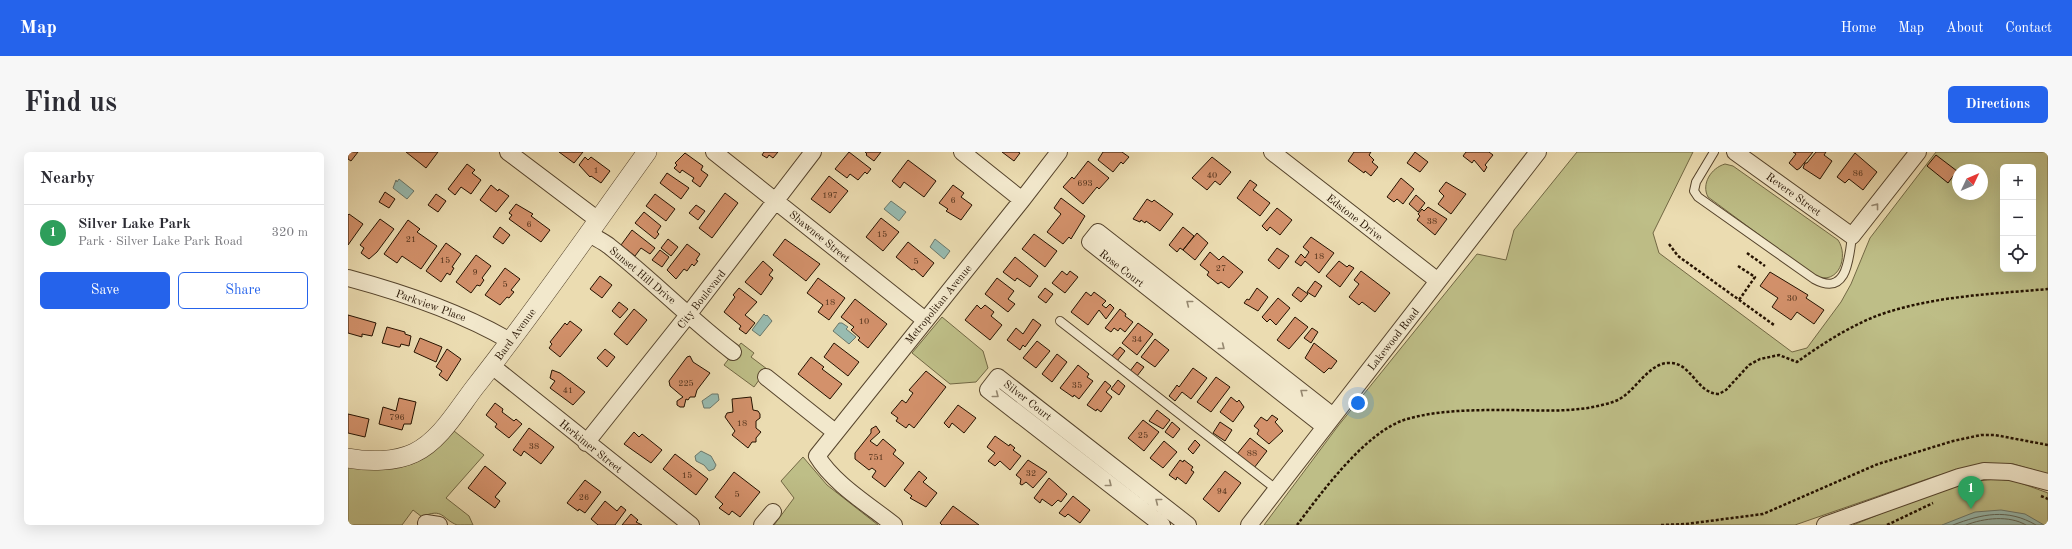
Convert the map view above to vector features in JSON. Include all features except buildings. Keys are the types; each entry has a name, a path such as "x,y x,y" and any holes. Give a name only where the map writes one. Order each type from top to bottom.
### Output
{"street":[{"name":"Sunset Hill Drive","path":"508,152 593,226 607,245 733,352"},
{"name":"Bard Avenue","path":"348,458 375,460 397,459 414,453 433,439 444,428 492,366 647,152"},
{"name":"Shawnee Street","path":"714,152 925,320"},
{"name":"City Boulevard","path":"586,443 688,315 812,152"},
{"path":"962,152 1022,200"},
{"name":"Metropolitan Avenue","path":"894,525 836,479 822,465 817,456 1059,152"},
{"name":"Edstone Drive","path":"1272,152 1438,281"},
{"name":"Revere Street","path":"1735,152 1852,236"},
{"path":"1852,236 1918,152"},
{"name":"Lakewood Road","path":"1249,525 1536,153"},
{"name":"Rose Court","path":"1203,323 1098,232 1090,242 1203,323 1329,422"},
{"name":"Parkview Place","path":"348,278 414,299 469,319 510,341"},
{"name":"Herkimer Street","path":"492,366 586,443 691,525"},
{"name":"Silver Court","path":"1162,525 988,390 998,377 1188,525"},
{"path":"766,378 835,432"},
{"path":"1825,525 1959,477 1984,471 2010,472 2048,482"},
{"path":"762,525 772,512"}],"lane":[{"path":"1714,152 1696,182 1694,191 1698,196 1814,279 1826,285 1833,284 1842,277 1849,261 1852,236"},
{"path":"1060,321 1276,489"},
{"path":"1088,468 1098,455"}],"path":[{"path":"1669,244 1678,256 1774,325"},
{"path":"1747,253 1765,266"},
{"path":"1738,266 1755,277 1739,300"},
{"path":"1297,525 1348,463 1368,443 1383,431 1406,420 1459,410 1560,411 1602,406 1618,400 1656,367 1670,362 1685,368 1709,392 1719,394 1726,390 1743,369 1755,361 1779,355 1797,362 1851,328 1891,311 1933,301 2048,289"},
{"path":"1661,525 1686,524 1763,514 1878,464 1953,441 1981,435 1995,435 2048,445"},
{"path":"2035,493 2048,499"},
{"path":"1887,525 1934,502"}],"green space":[{"path":"1577,152 1693,152 1653,233 1659,253 1792,352 1807,348 1841,302 1851,284 1870,238 1936,152 2048,152 2048,474 2013,464 1977,465 1936,476 1795,525 1264,525 1338,426 1477,254 1506,260 1514,230"},
{"path":"1725,164 1733,166 1838,240 1841,247 1842,261 1840,268 1836,273 1830,277 1823,278 1815,276 1708,197 1706,187 1709,177 1715,169"},
{"path":"942,317 983,351 988,368 976,382 950,384 912,353"},
{"path":"741,343 754,353 751,357 767,369 754,387 724,365"},
{"path":"454,431 484,455 446,498 469,516 473,525 457,525 442,515 434,513 422,517 413,510 402,525 348,525 348,465 381,468 407,466 429,454"},
{"path":"803,457 827,485 878,525 774,525 794,498 781,481"},
{"path":"1997,479 2015,481 2048,493 2048,525 1853,525 1942,490 1978,481"}],"water":[{"path":"399,179 414,191 407,199 393,188 396,180 397,182"},
{"path":"891,201 906,212 899,221 884,209"},
{"path":"935,239 950,251 944,259 930,247"},
{"path":"764,314 766,316 767,315 772,321 760,336 752,330"},
{"path":"839,323 842,323 848,327 846,329 856,337 849,344 833,331"},
{"path":"712,394 718,394 719,400 710,408 704,408 702,401"},
{"path":"701,451 711,456 716,465 714,469 709,471 704,465 696,461 695,456"},
{"path":"2001,510 2025,514 2044,525 1942,525 1975,512"}],"place":[{"name":"Silver Lake Park","path":"1971,509"}]}
